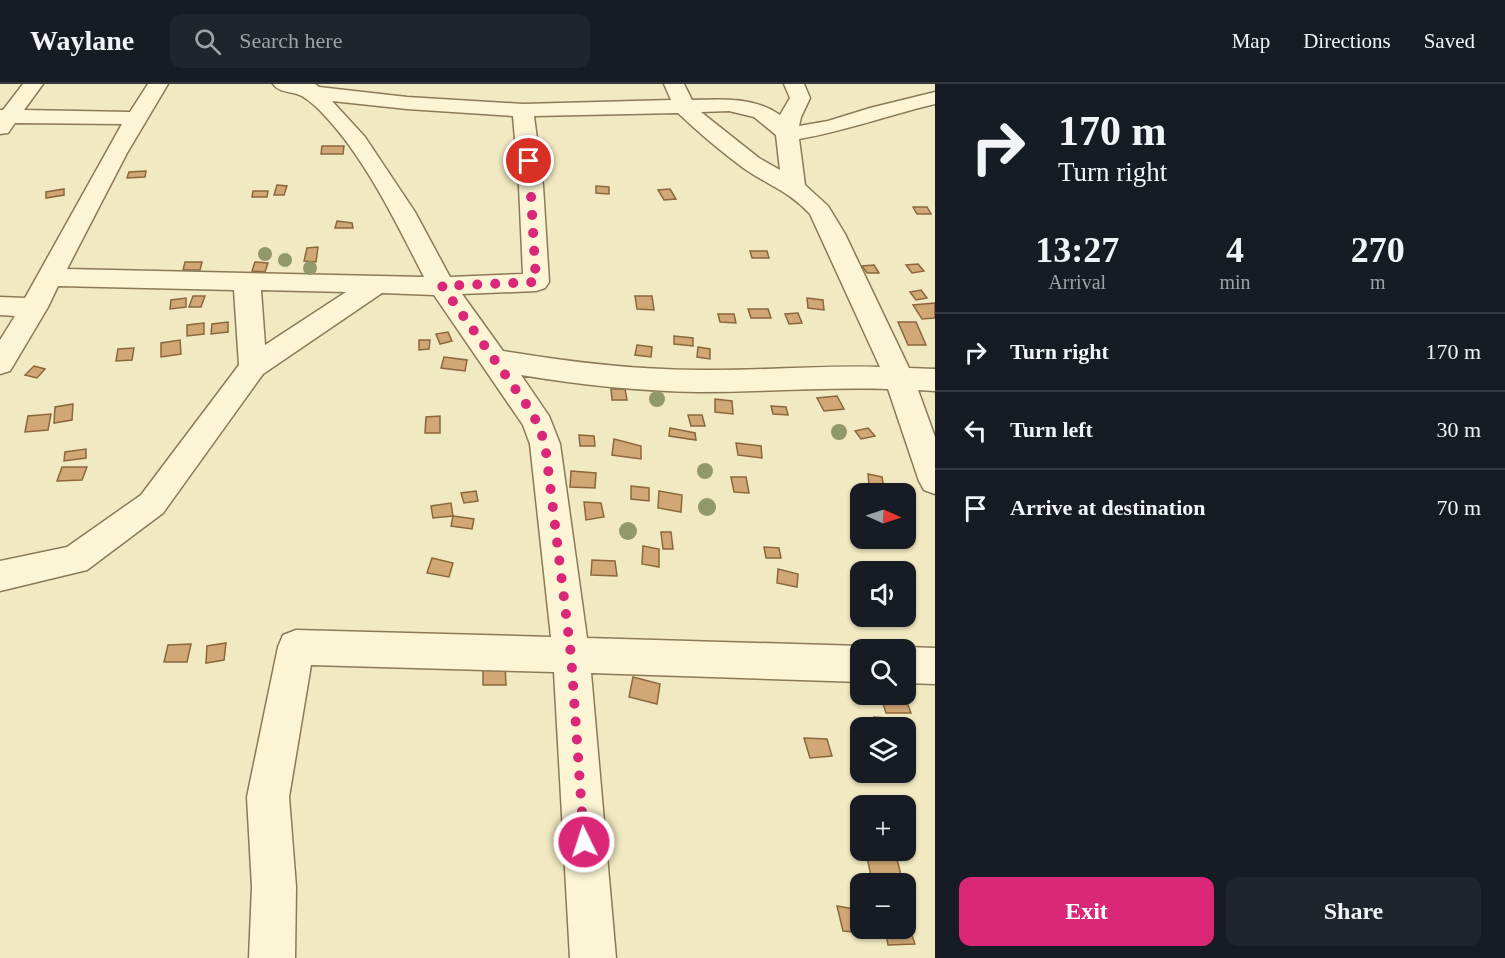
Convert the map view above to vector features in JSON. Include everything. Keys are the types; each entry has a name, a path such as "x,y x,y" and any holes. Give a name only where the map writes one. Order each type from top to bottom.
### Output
{"street":[{"path":"3,120 33,84"},
{"path":"0,364 35,306 136,118 158,84"},
{"path":"674,84 684,108 707,129 751,163 803,193 820,211 833,234 898,378 935,481"},
{"path":"794,84 800,98 790,117 787,134 794,187"},
{"path":"301,86 407,103 523,110 684,108 729,105 771,116 787,134"},
{"path":"301,86 333,112 357,142 403,212 442,286 496,360 538,424 545,444 571,655 593,958"},
{"path":"787,134 832,127 877,112 935,98"},
{"path":"51,277 442,286 536,282 531,186 523,110"},
{"path":"3,120 136,118"},
{"path":"247,282 253,367"},
{"path":"0,576 75,560 152,504 253,367 376,285"},
{"path":"0,306 35,306"},
{"path":"496,360 571,374 661,379 898,378 935,380"},
{"path":"272,958 274,887 268,796 296,647 850,664"},
{"path":"916,665 935,666"}],"building":[{"path":"322,146 344,146 343,154 321,154"},
{"path":"146,171 145,177 127,178 129,172"},
{"path":"277,185 287,186 284,195 274,195"},
{"path":"596,186 609,187 609,194 596,193"},
{"path":"64,189 64,195 46,198 46,192"},
{"path":"670,189 676,199 664,200 658,190"},
{"path":"253,191 268,191 267,197 252,197"},
{"path":"913,207 927,207 931,214 917,214"},
{"path":"337,221 352,223 353,228 335,228"},
{"path":"318,247 316,262 304,261 307,248"},
{"path":"750,251 767,251 769,258 752,258"},
{"path":"185,262 202,262 200,270 183,270"},
{"path":"255,262 268,263 265,272 252,271"},
{"path":"918,264 924,271 912,273 906,265"},
{"path":"874,265 879,273 867,273 862,266"},
{"path":"921,290 927,298 916,300 910,292"},
{"path":"193,296 205,296 201,307 189,307"},
{"path":"635,296 652,296 654,310 637,309"},
{"path":"186,298 186,307 170,309 171,300"},
{"path":"807,298 823,300 824,310 808,308"},
{"path":"935,303 935,318 922,319 913,305"},
{"path":"748,309 768,309 771,318 751,318"},
{"path":"798,313 802,323 789,324 785,314"},
{"path":"718,314 734,314 736,323 720,322"},
{"path":"228,322 228,332 211,334 212,324"},
{"path":"898,322 916,322 926,345 908,345"},
{"path":"204,323 204,334 187,336 187,325"},
{"path":"448,332 452,341 440,344 436,334"},
{"path":"674,336 693,338 693,346 674,344"},
{"path":"180,340 181,354 161,357 161,343"},
{"path":"419,340 430,340 429,349 419,350"},
{"path":"637,345 652,347 651,357 635,355"},
{"path":"698,347 710,349 710,359 697,357"},
{"path":"134,348 132,360 116,361 118,349"},
{"path":"444,357 467,360 465,371 441,368"},
{"path":"34,366 45,369 37,378 25,375"},
{"path":"611,389 625,389 627,400 612,400"},
{"path":"837,396 844,409 824,411 817,398"},
{"path":"715,399 732,401 733,414 715,412"},
{"path":"73,404 72,420 54,423 55,407"},
{"path":"771,406 786,407 788,415 773,414"},
{"path":"51,414 48,430 25,432 28,416"},
{"path":"688,415 702,415 705,426 691,426"},
{"path":"440,416 440,433 425,433 426,417"},
{"path":"670,428 695,433 696,440 669,436"},
{"path":"868,428 875,436 861,439 855,431"},
{"path":"579,435 594,436 595,446 580,446"},
{"path":"614,439 641,446 641,459 612,455"},
{"path":"736,443 761,446 762,458 738,455"},
{"path":"86,449 86,458 64,461 65,452"},
{"path":"62,467 87,467 82,480 57,481"},
{"path":"571,471 596,473 595,488 570,487"},
{"path":"868,474 882,477 883,483 869,483"},
{"path":"731,477 746,477 749,493 734,492"},
{"path":"631,486 649,488 649,501 631,499"},
{"path":"476,491 478,501 464,503 461,493"},
{"path":"659,491 682,495 681,512 658,508"},
{"path":"584,502 601,503 604,517 586,520"},
{"path":"451,503 453,516 433,518 431,506"},
{"path":"453,516 474,519 472,529 451,526"},
{"path":"661,532 671,532 673,549 663,549"},
{"path":"643,546 659,549 659,567 642,564"},
{"path":"764,547 779,548 781,558 766,558"},
{"path":"432,558 453,563 449,577 427,573"},
{"path":"592,560 615,561 617,576 591,575"},
{"path":"778,569 798,574 797,587 777,583"},
{"path":"226,643 224,660 206,663 207,646"},
{"path":"191,644 187,662 164,662 168,645"},
{"path":"483,666 505,666 506,685 483,685"},
{"path":"633,677 660,684 657,704 629,697"},
{"path":"883,705 908,705 911,713 886,713"},
{"path":"804,738 827,739 832,756 810,758"},
{"path":"868,861 898,861 900,873 870,873"},
{"path":"837,906 850,908 850,932 843,931"},
{"path":"887,939 913,939 915,944 888,945"}],"route":[{"path":"529,161 536,282 490,286 442,286 526,404 538,424 545,444 571,655 584,842"}]}
